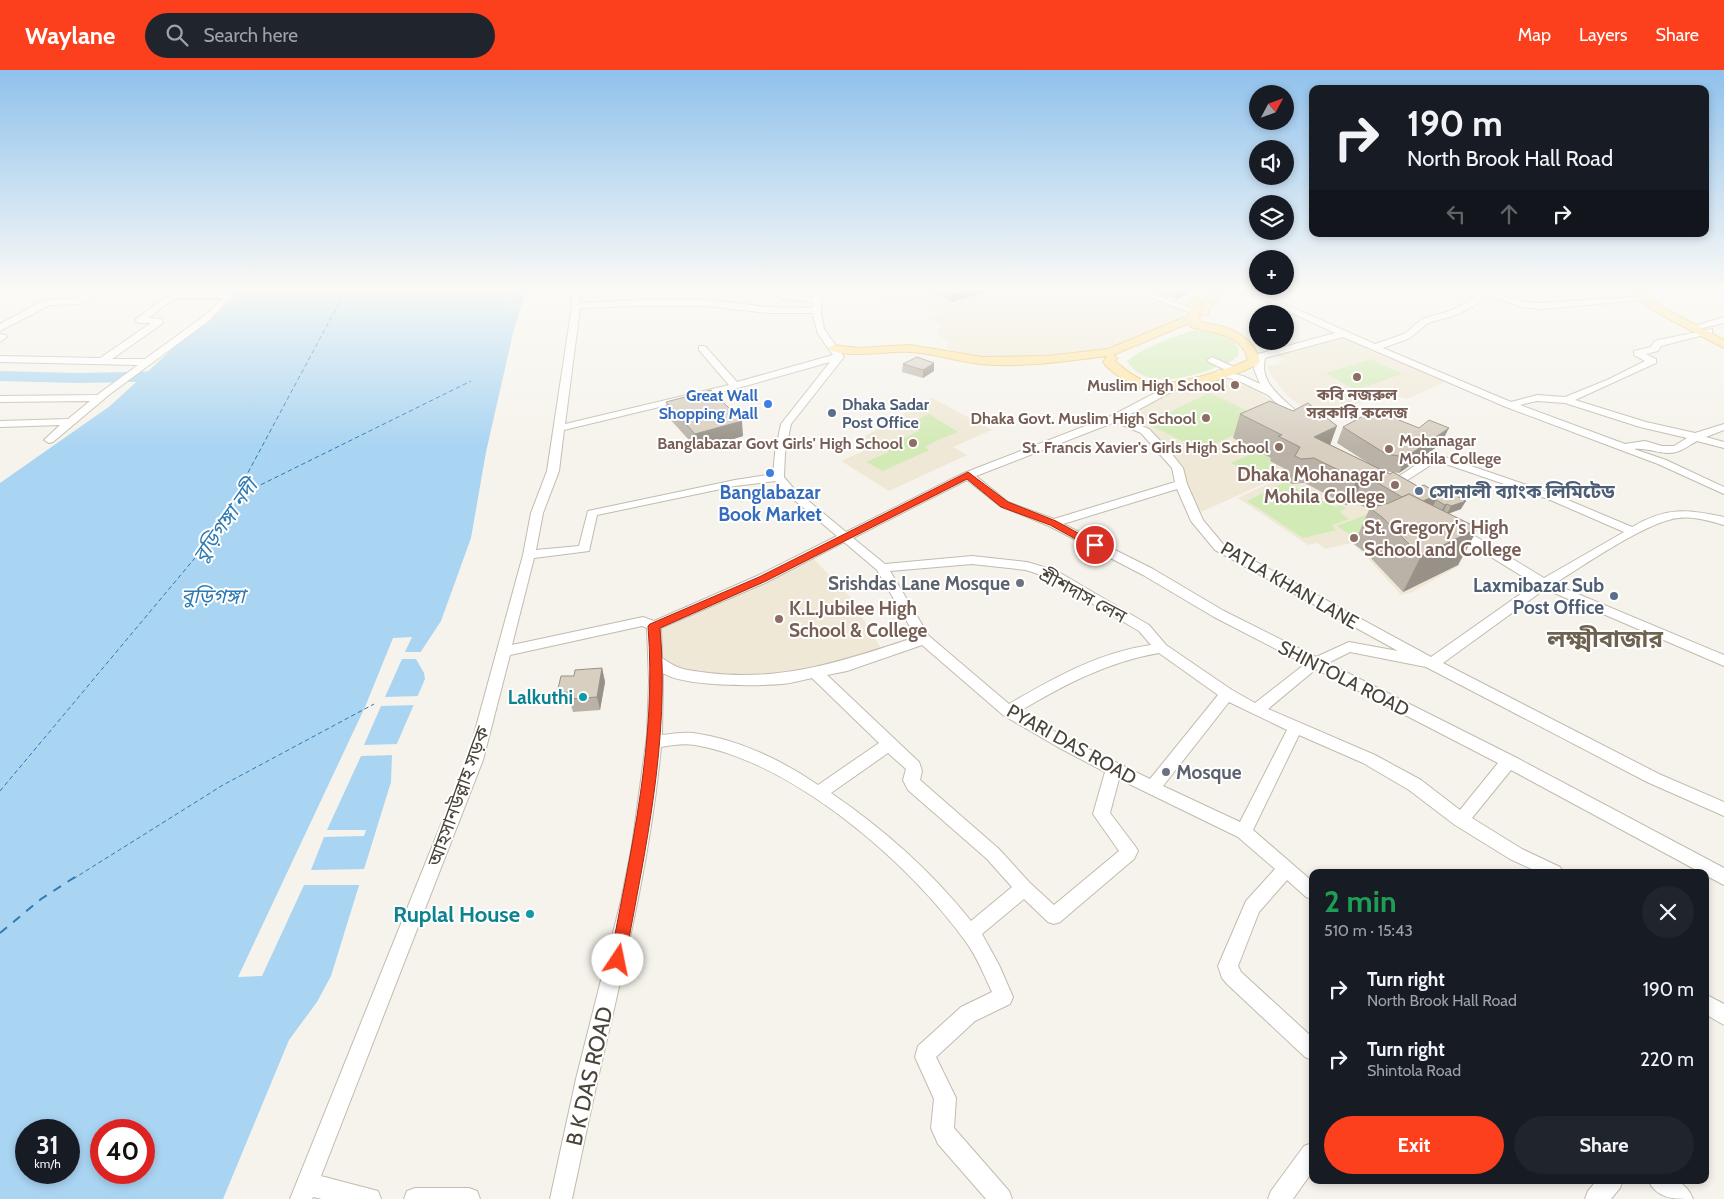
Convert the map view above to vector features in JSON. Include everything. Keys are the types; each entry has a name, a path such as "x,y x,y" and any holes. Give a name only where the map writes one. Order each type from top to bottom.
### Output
{"main road":[{"path":"836,353 873,356 905,352 969,364 1005,367 1052,366 1108,358 1135,343"},
{"path":"1243,343 1253,353 1257,354"},
{"path":"1248,343 1257,354"},
{"path":"1108,358 1127,376 1150,386 1162,386 1233,370 1257,354"}],"street":[{"path":"101,362 129,343"},
{"path":"50,440 173,343"},
{"name":"আহসানউল্লাহ সড়ক","path":"304,1191 475,760 529,554 537,513 553,471 571,343"},
{"path":"828,343 836,353"},
{"path":"1309,343 1257,354 1259,374 1272,393 1311,431"},
{"path":"1367,343 1430,372 1662,462 1724,491"},
{"path":"1376,347 1388,343"},
{"path":"1566,400 1610,382 1637,367 1653,361 1637,353 1655,349 1656,344 1659,343"},
{"path":"702,348 735,386"},
{"path":"560,428 735,386 836,353"},
{"path":"529,554 583,550 592,513 735,483 778,477 786,424 836,353"},
{"path":"0,359 146,362"},
{"path":"1212,360 1233,370"},
{"path":"1219,374 1240,378 1272,393"},
{"path":"503,652 643,622 654,626 762,579 968,475 1115,418 1181,383"},
{"path":"0,399 101,398"},
{"path":"1510,404 1537,398 1566,400 1644,425 1697,436 1724,445"},
{"path":"1127,412 1145,431"},
{"name":"PATLA KHAN LANE","path":"1115,418 1145,431 1177,468 1181,484 1197,521 1219,547 1346,618 1514,707 1653,778 1724,809"},
{"path":"0,424 72,422"},
{"path":"1624,447 1645,444 1661,449 1676,449 1697,436 1724,427"},
{"path":"1387,488 1432,459 1438,458 1552,497 1634,532"},
{"name":"SHINTOLA ROAD","path":"968,475 1004,504 1053,523 1148,572 1219,614 1509,761 1724,877"},
{"name":"PYARI DAS ROAD","path":"778,477 790,491 882,568 924,638 1008,711 1061,742 1244,832 1309,888"},
{"path":"1053,523 1181,484"},
{"path":"1256,710 1315,663 1349,647 1433,663 1544,584 1646,524 1676,514 1693,514 1724,521"},
{"path":"1444,523 1544,584 1723,658"},
{"name":"শ্রীশদাস লেন","path":"882,568 972,560 1027,566 1052,574 1144,628 1162,648 1227,694 1256,710 1369,759 1415,785 1461,820 1516,854 1548,869"},
{"name":"B K DAS ROAD","path":"561,1199 591,1063 618,960 650,784 656,707 657,661 654,626"},
{"path":"657,661 674,673 726,680 783,679 842,667 924,638"},
{"path":"1008,711 1092,666 1128,654 1162,648"},
{"path":"816,673 913,766 911,780 914,785 993,854 1024,888 1054,916 1128,854 1129,851 1101,814 1114,769"},
{"path":"1152,788 1227,694"},
{"path":"1244,832 1296,726"},
{"path":"653,742 693,739 736,749 820,792 905,862 924,880 970,933 999,986 1003,998 968,1014 925,1053 945,1098 942,1128 946,1136 1001,1199"},
{"path":"820,792 889,744"},
{"path":"1461,820 1509,761"},
{"path":"1286,868 1252,907 1228,966 1229,972 1234,978 1309,1047"},
{"path":"970,933 1024,888"},
{"path":"1709,1006 1724,1016"},
{"path":"1279,1199 1309,1158"},
{"path":"1596,1199 1609,1184"},
{"path":"1664,1184 1682,1199"},
{"path":"304,1191 370,1199"},
{"path":"415,1199 469,1199"}],"shaded area":[{"path":"947,343 1127,343 1103,350 1016,359 981,358 958,353 945,347"},
{"name":"কবি নজরুল সরকারি কলেজ","path":"1322,343 1367,343 1449,380 1407,399 1388,394 1314,417 1287,395 1270,374 1267,366 1280,364 1278,362 1284,360 1276,355"},
{"path":"1224,378 1253,388 1286,412 1334,452 1201,512 1194,502 1178,462 1171,451 1132,413 1181,386 1205,379"},
{"name":"Banglabazar Govt Girls' High School","path":"932,398 992,430 953,447 967,455 889,491 841,461 868,449 860,439"},
{"name":"St. Gregory's High School and College","path":"1284,476 1301,485 1305,483 1327,495 1325,496 1332,497 1346,505 1374,490 1402,533 1461,565 1412,592 1401,595 1352,543 1325,549 1317,543 1308,545 1238,498"},
{"name":"K.L.Jubilee High School & College","path":"813,558 849,596 882,650 783,679 674,673 657,661 654,626"}],"green space":[{"path":"1160,343 1234,343 1239,349 1238,356 1234,359 1206,371 1174,379 1153,379 1143,376 1134,370 1127,361"},
{"path":"1371,359 1402,374 1355,390 1326,373"},
{"path":"1209,393 1265,419 1202,451 1146,423"},
{"path":"929,414 958,432 925,447 929,450 883,471 866,462 889,452 882,448 919,431 909,424"},
{"path":"1262,445 1280,455 1268,461 1278,467 1257,477 1231,463 1255,452 1252,450"},
{"path":"1285,482 1335,507 1341,505 1346,508 1339,512 1349,519 1332,525 1336,530 1303,538 1247,501"},
{"path":"1368,514 1358,540 1337,526"}],"water":[{"name":"বুড়িগঙ্গা","path":"180,343 511,343 486,452 471,538 441,621 416,659 424,673 425,679 392,755 391,782 331,976 317,1002 289,1040 223,1199 0,1199 0,483 110,406"}],"pier":[{"path":"412,637 405,652 423,652 419,659 402,659 385,697 420,696 416,705 381,706 364,745 399,744 395,755 361,756 327,830 366,830 364,836 324,837 311,870 367,869 362,885 304,885 262,976 238,977 365,707 393,638"}],"building":[{"path":"917,357 934,363 923,370 903,364"},
{"path":"711,390 742,421 695,434 666,402"},
{"path":"1270,401 1293,411 1308,403 1337,426 1314,437 1390,474 1393,472 1419,487 1424,485 1439,494 1423,501 1409,494 1402,497 1364,475 1357,479 1314,458 1301,459 1295,456 1300,447 1278,436 1282,435 1240,414"},
{"path":"1374,410 1419,428 1429,420 1449,428 1406,457 1386,454 1343,427"},
{"path":"1448,491 1466,501 1451,506 1436,500 1439,494"},
{"path":"1409,494 1478,528 1421,556 1383,518 1370,508 1389,503"},
{"path":"602,668 597,697 569,699 570,692 557,693 561,676 574,676 575,670"}],"waterway":[{"path":"0,376 78,378 176,376"}],"ferry route":[{"path":"234,498 318,343"},
{"path":"234,498 471,381"},
{"path":"0,791 215,534 234,498"},
{"path":"73,879 223,785 374,704"},
{"path":"0,933 41,899 75,877"}],"place":[{"name":"কবি নজরুল সরকারি কলেজ","path":"1357,377"},
{"name":"Muslim High School","path":"1235,385"},
{"name":"Great Wall Shopping Mall","path":"768,404"},
{"name":"Dhaka Sadar Post Office","path":"832,413"},
{"name":"Dhaka Govt. Muslim High School","path":"1206,418"},
{"name":"Banglabazar Govt Girls' High School","path":"913,443"},
{"name":"St. Francis Xavier's Girls High School","path":"1279,447"},
{"name":"Mohanagar Mohila College","path":"1389,449"},
{"name":"Banglabazar Book Market","path":"770,473"},
{"name":"Dhaka Mohanagar Mohila College","path":"1395,485"},
{"name":"সোনালী ব্যাংক লিমিটেড","path":"1419,491"},
{"name":"St. Gregory's High School and College","path":"1354,538"},
{"name":"Srishdas Lane Mosque","path":"1020,583"},
{"name":"Laxmibazar Sub Post Office","path":"1614,596"},
{"name":"K.L.Jubilee High School & College","path":"779,619"},
{"name":"Lalkuthi","path":"583,697"},
{"name":"Mosque","path":"1166,772"},
{"name":"Ruplal House","path":"530,914"}],"district":[{"name":"লক্ষ্মীবাজার","path":"1605,639"}],"route":[{"path":"618,960 650,784 656,707 657,661 654,626 762,579 968,475 1004,504 1053,523 1095,545"}],"water label":[{"name":"বুড়িগঙ্গা নদী","path":"225,521"}]}
